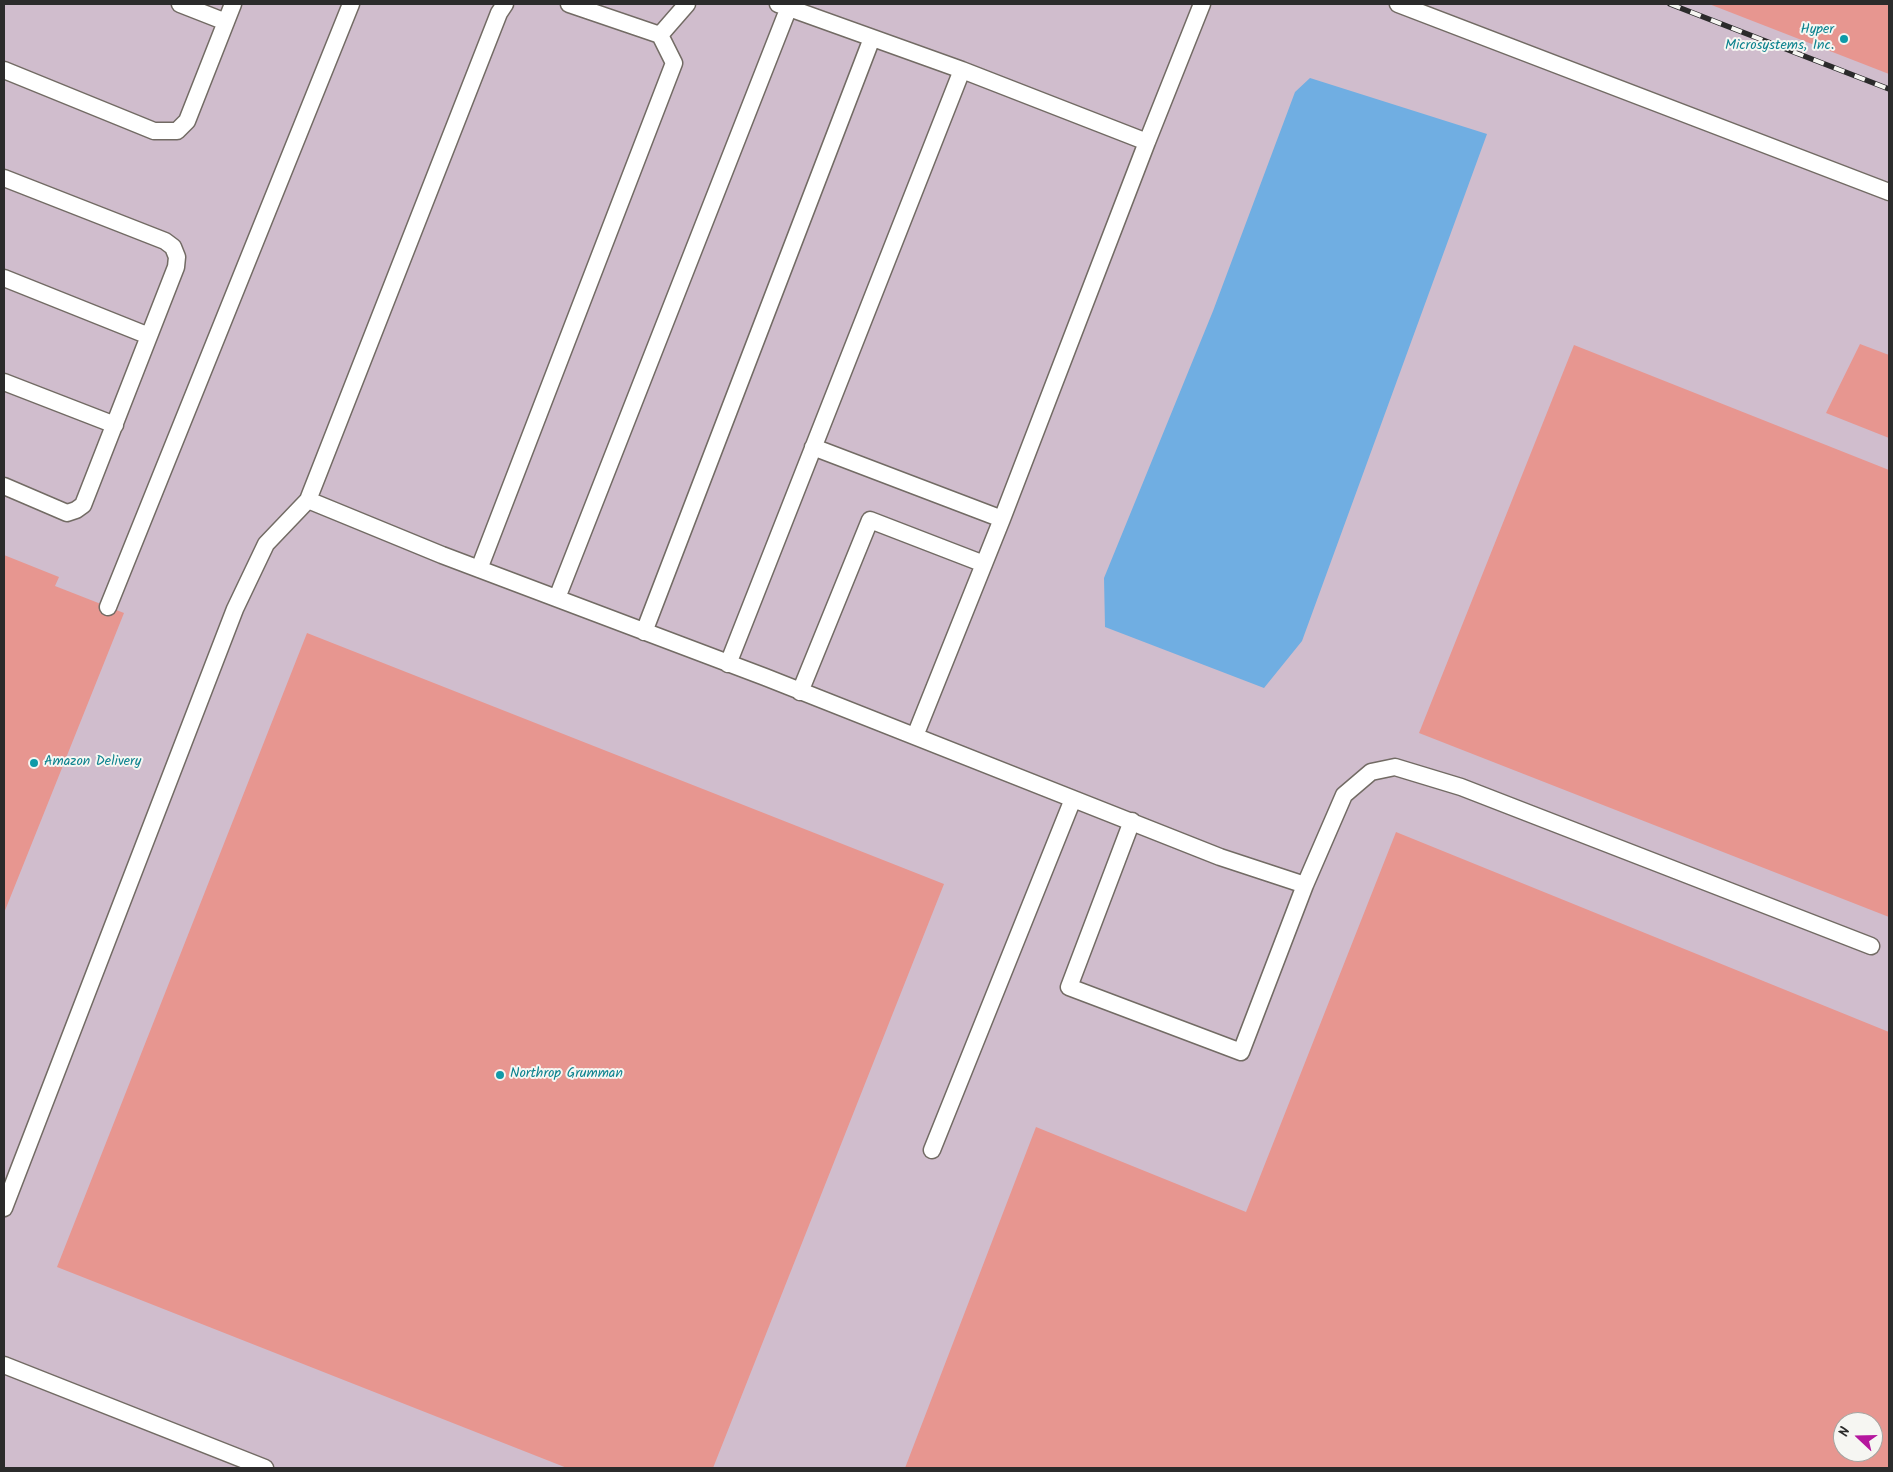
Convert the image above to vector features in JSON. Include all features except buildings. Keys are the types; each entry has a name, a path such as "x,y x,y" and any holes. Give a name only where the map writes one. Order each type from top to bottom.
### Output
{"lane":[{"path":"180,4 226,22"},
{"path":"4,70 154,131 177,131 188,121 233,4"},
{"path":"108,607 351,4"},
{"path":"4,1208 235,609 266,544 308,500 498,12 506,4"},
{"path":"479,569 674,63 660,35 569,4"},
{"path":"660,35 687,4"},
{"path":"915,736 1202,4"},
{"path":"1398,4 1889,192"},
{"path":"557,598 784,6 962,70 1147,142"},
{"path":"644,632 872,38"},
{"path":"728,664 962,70"},
{"path":"4,178 165,241 173,248 177,257 176,267 83,505 67,513 4,486"},
{"path":"4,278 149,336"},
{"path":"4,382 115,424"},
{"path":"813,447 1002,518"},
{"path":"308,500 479,569 915,736 1220,856 1305,885"},
{"path":"800,692 870,520 984,564"},
{"path":"1132,821 1069,987 1241,1052 1305,885 1344,796 1371,772 1395,767 1461,787 1871,946"},
{"path":"932,1150 1074,799"},
{"path":"4,1365 265,1468"}],"shaded area":[{"path":"4,4 1889,4 1889,1468 4,1468"}],"water":[{"path":"1310,78 1487,134 1302,641 1264,688 1105,627 1104,578 1213,311 1295,92"}],"railway":[{"path":"1670,4 1889,89"}],"place":[{"name":"Hyper Microsystems, Inc.","path":"1844,39"},
{"name":"Amazon Delivery","path":"34,763"},
{"name":"Northrop Grumman","path":"500,1075"}]}
